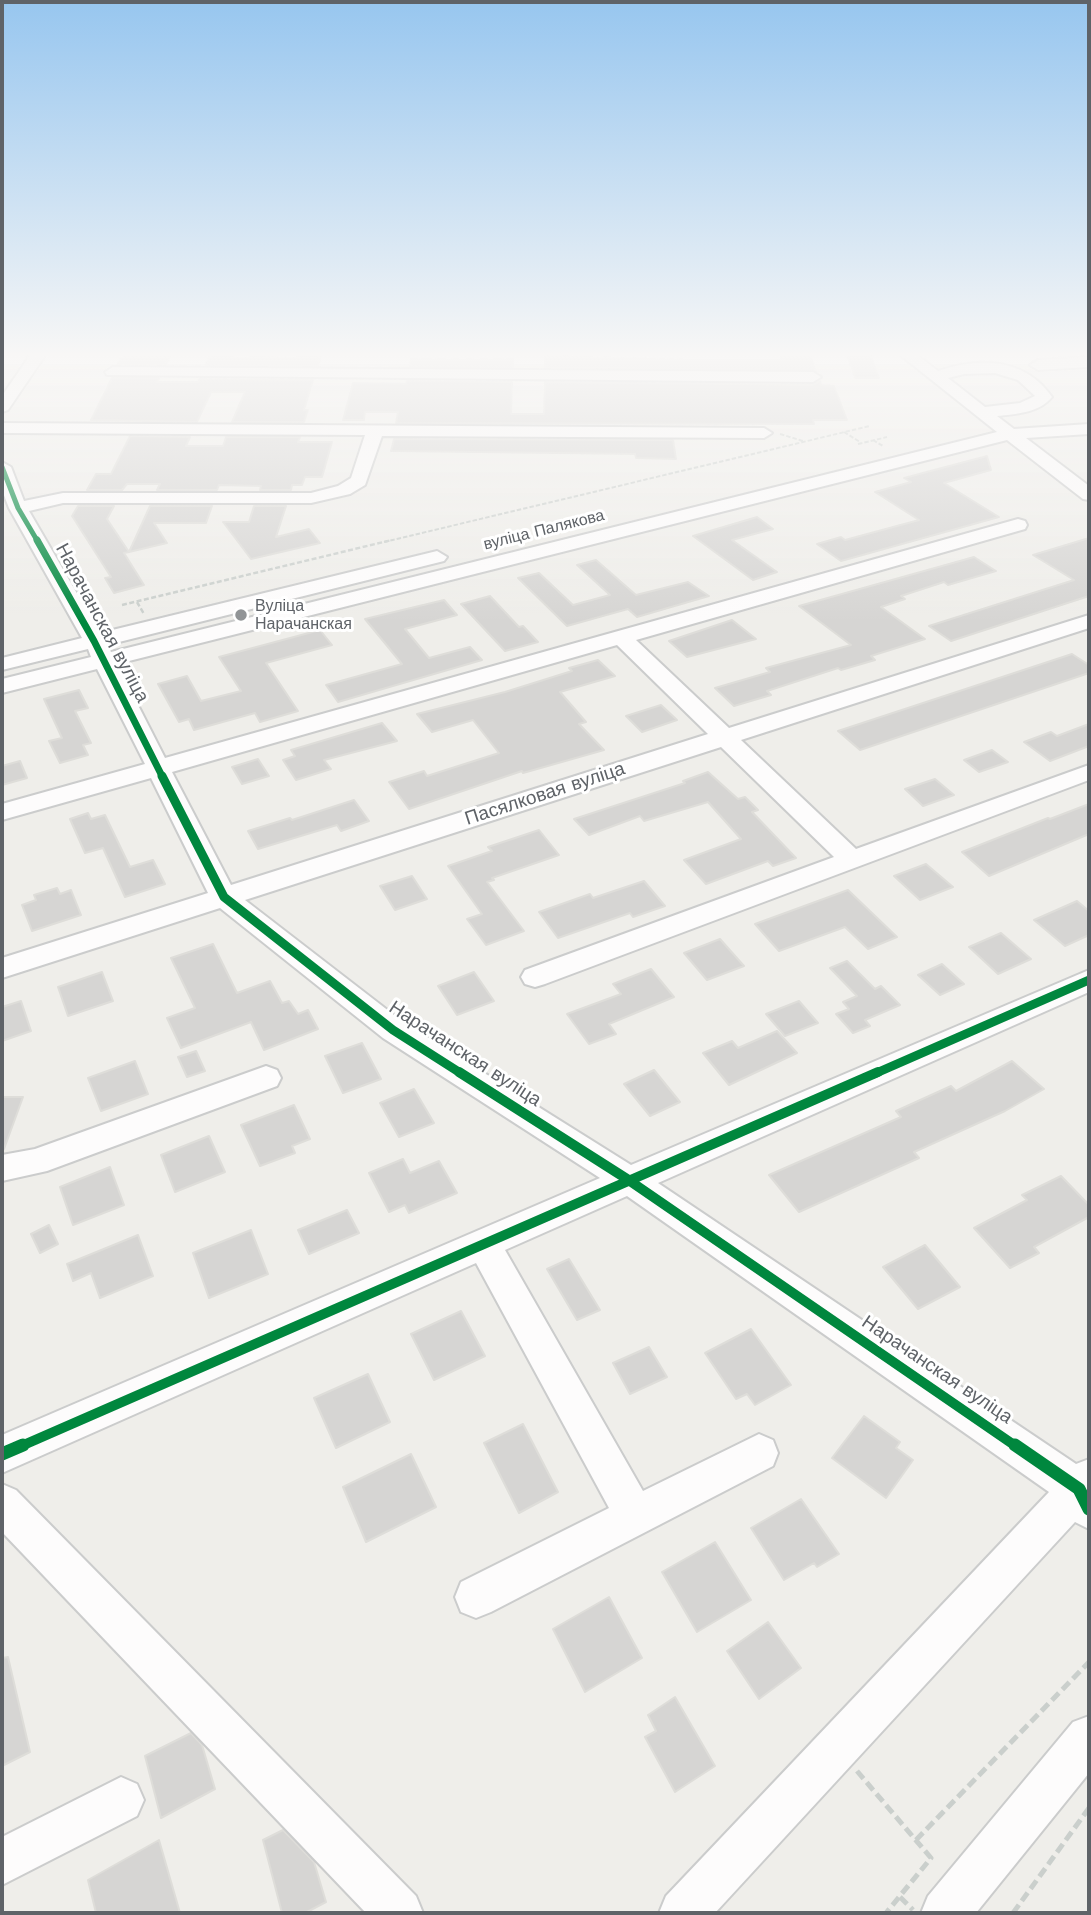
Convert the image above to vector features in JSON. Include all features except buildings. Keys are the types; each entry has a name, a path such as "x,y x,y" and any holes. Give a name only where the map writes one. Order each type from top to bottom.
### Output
{"street":[{"path":"18,508 63,498 311,498 331,495 359,481 371,443"},
{"path":"694,493 872,443"},
{"path":"2,664 99,651 971,443"},
{"path":"1022,443 1089,495"},
{"name":"Нарачанская вуліца","path":"2,467 18,508 99,651 224,897 393,1030 627,1180 1086,1492"},
{"path":"2,811 1018,525"},
{"path":"2,687 99,651 451,553"},
{"name":"Пасялковая вуліца","path":"2,968 1089,621"},
{"path":"621,637 852,860"},
{"path":"535,977 1089,772"},
{"path":"2,1454 1089,980"},
{"path":"2,1168 36,1161 266,1078"},
{"path":"483,1242 635,1515"},
{"path":"476,1597 759,1453"},
{"path":"683,1913 837,1748 1086,1492"},
{"path":"2,1504 398,1913"},
{"path":"939,1913 1089,1738"},
{"path":"2,1862 121,1800"}],"path":[{"path":"122,605 799,443"},
{"path":"916,1840 1089,1662"},
{"path":"837,1748 931,1858 886,1913"},
{"path":"1013,1913 1089,1808"},
{"path":"900,1897 939,1913"}],"cycle path":[{"path":"2,467 18,508 94,641 224,897 393,1030 627,1179 1079,1489 1089,1509"},
{"path":"2,1454 1089,980"}],"place":[{"name":"Вуліца Нарачанская","path":"241,615"}]}
